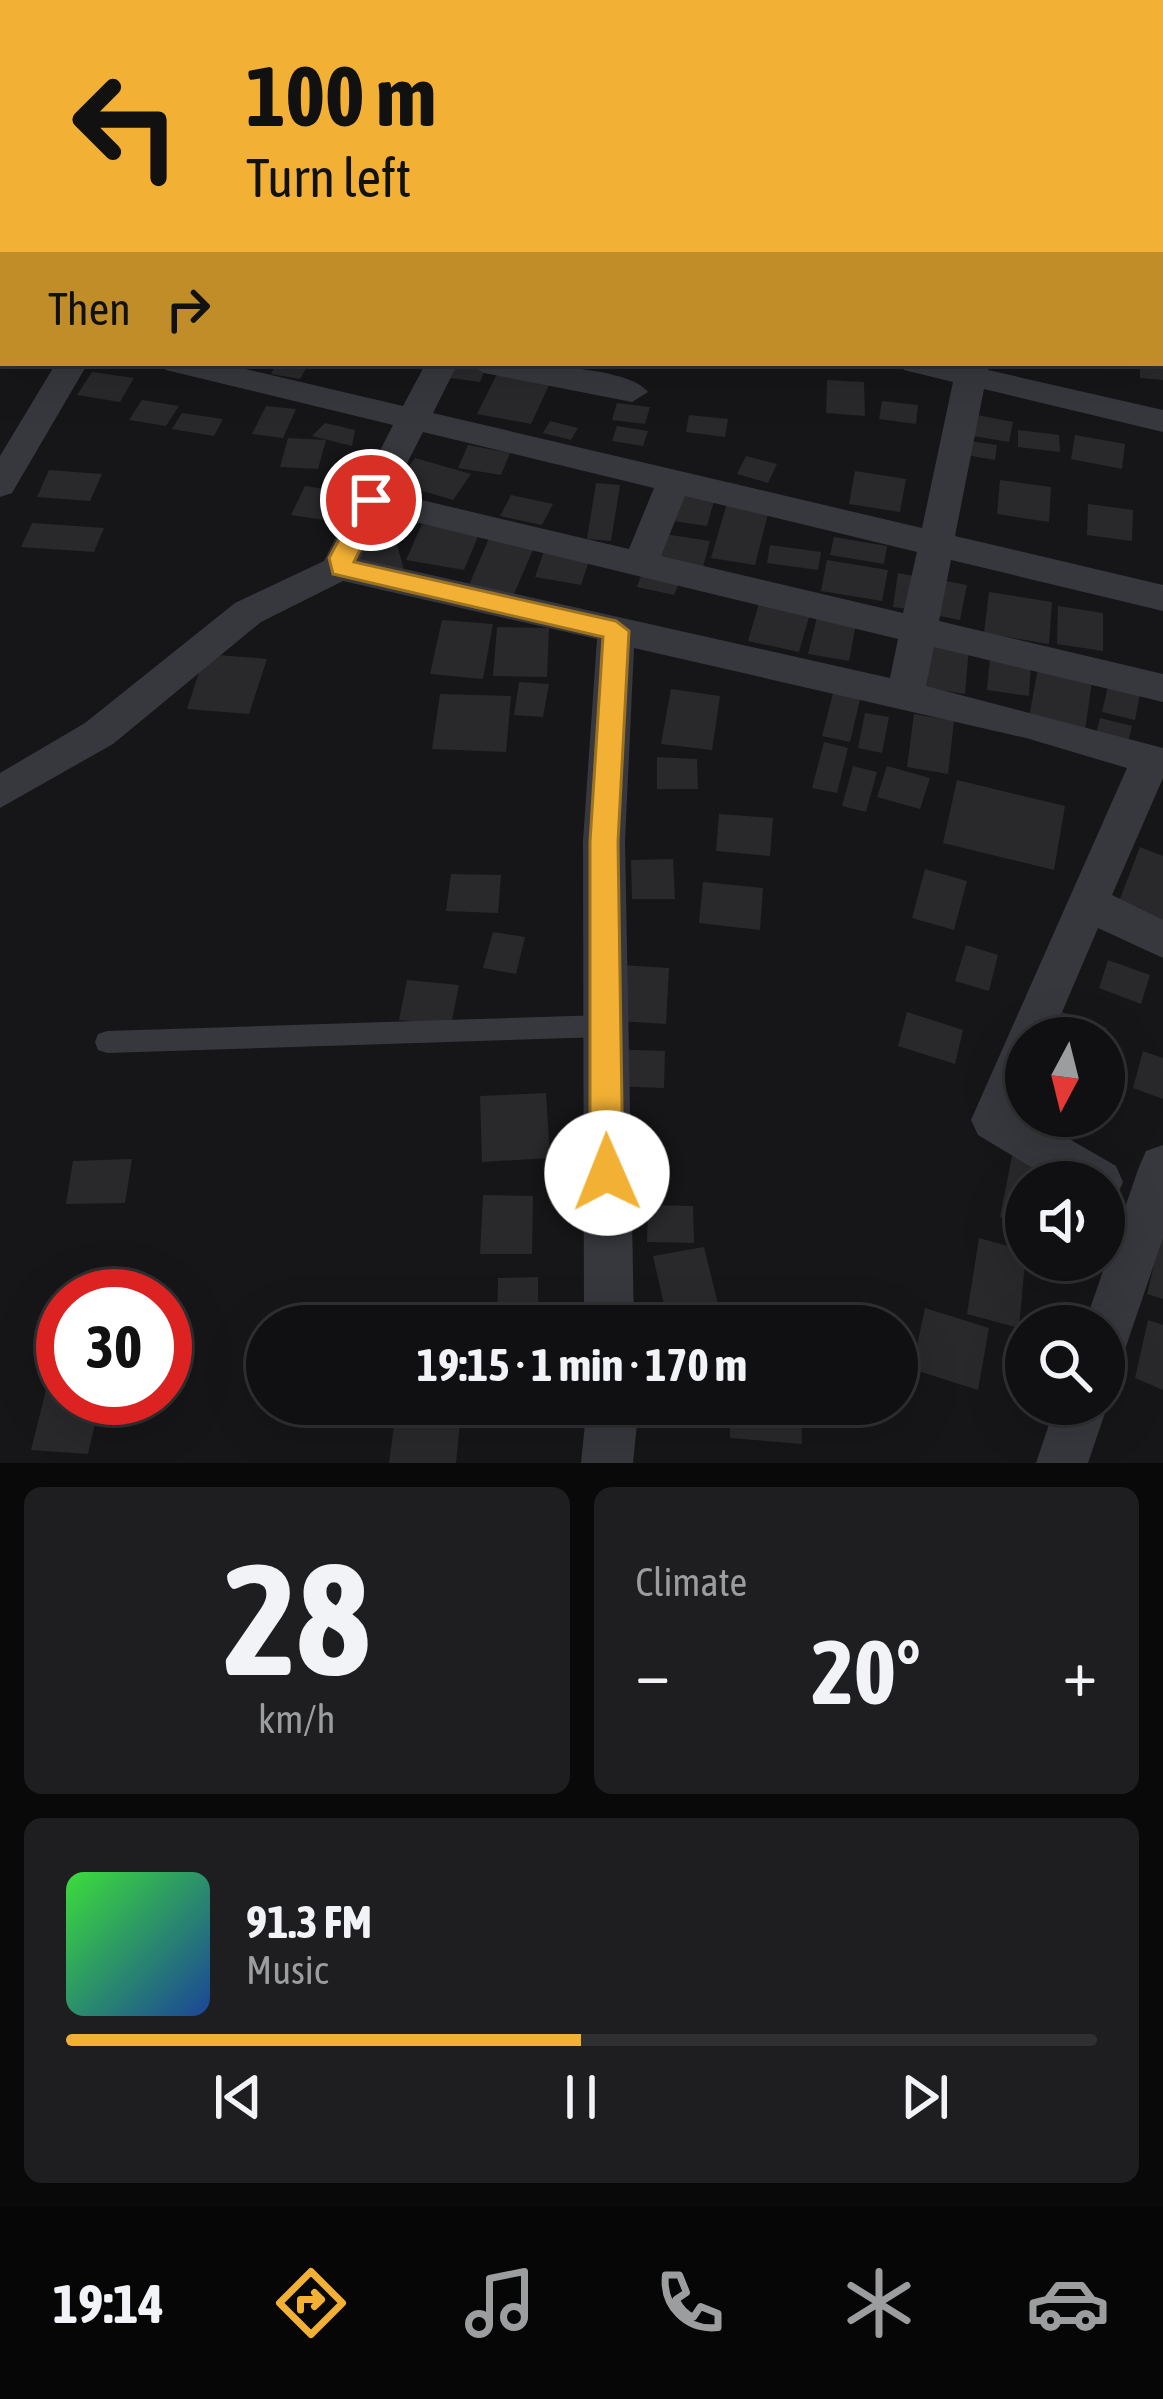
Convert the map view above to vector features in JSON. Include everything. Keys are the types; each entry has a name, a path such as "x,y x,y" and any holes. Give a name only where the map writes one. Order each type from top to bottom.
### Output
{"street":[{"path":"0,485 70,366"},
{"path":"190,366 1163,598"},
{"path":"342,568 341,558 440,366"},
{"path":"499,366 632,392"},
{"path":"905,695 971,369 1163,421"},
{"path":"640,564 674,484"},
{"path":"371,500 1163,688"},
{"path":"0,792 55,763 111,723 165,674 285,587 342,568 905,695 1157,761 1038,1017"},
{"path":"608,1305 604,842 616,631"},
{"path":"1090,904 1163,940"},
{"path":"1005,1094 994,1120 1005,1126"},
{"path":"1023,1137 1064,1161"},
{"path":"1117,1305 1158,1197 1125,1189"},
{"path":"607,1463 612,1425"},
{"path":"1062,1463 1075,1425"}],"lane":[{"path":"107,1042 604,1026"}],"building":[{"path":"275,366 307,366 300,379 271,374"},
{"path":"447,366 486,367 480,382 442,377"},
{"path":"1140,366 1163,366 1163,380 1140,378"},
{"path":"92,372 134,378 120,402 77,395"},
{"path":"497,374 550,383 531,424 477,414"},
{"path":"827,380 864,382 865,416 826,413"},
{"path":"142,400 179,406 166,426 129,420"},
{"path":"882,401 918,405 916,424 879,419"},
{"path":"617,403 650,407 645,424 612,420"},
{"path":"266,406 296,409 283,438 252,434"},
{"path":"182,413 223,419 214,436 172,429"},
{"path":"972,414 1013,422 1009,442 967,435"},
{"path":"689,415 728,419 725,437 686,432"},
{"path":"550,421 578,428 571,440 543,433"},
{"path":"325,423 355,430 352,446 312,436"},
{"path":"617,426 648,431 643,446 612,441"},
{"path":"1018,430 1059,435 1060,452 1018,447"},
{"path":"1075,435 1125,444 1122,469 1071,459"},
{"path":"288,438 326,440 318,469 280,467"},
{"path":"969,441 997,445 995,460 966,455"},
{"path":"468,445 510,453 501,475 458,468"},
{"path":"746,456 777,464 768,483 737,474"},
{"path":"415,458 471,474 453,500 396,483"},
{"path":"49,470 102,474 90,501 37,497"},
{"path":"855,471 906,479 900,512 849,504"},
{"path":"1000,480 1051,487 1049,522 997,514"},
{"path":"596,483 620,485 611,541 587,539"},
{"path":"305,486 351,493 338,522 291,515"},
{"path":"682,492 715,497 707,526 673,521"},
{"path":"511,495 553,504 542,525 500,516"},
{"path":"727,503 769,510 755,565 711,558"},
{"path":"1088,504 1133,510 1132,541 1087,535"},
{"path":"389,510 405,574 358,564 357,544"},
{"path":"32,523 104,528 94,552 21,547"},
{"path":"422,524 479,534 464,570 406,560"},
{"path":"658,533 710,541 703,567 651,560"},
{"path":"490,536 535,545 514,594 469,585"},
{"path":"834,537 887,546 884,564 830,555"},
{"path":"770,545 821,552 818,570 767,563"},
{"path":"544,551 590,558 581,585 535,577"},
{"path":"827,560 888,570 882,601 821,591"},
{"path":"643,570 681,578 674,595 637,587"},
{"path":"898,573 920,577 915,610 893,607"},
{"path":"941,580 967,585 960,620 934,615"},
{"path":"989,592 1052,602 1049,644 984,633"},
{"path":"760,600 811,610 799,652 748,641"},
{"path":"1058,606 1103,613 1103,651 1057,644"},
{"path":"817,617 856,624 849,661 808,654"},
{"path":"442,620 493,624 483,679 430,674"},
{"path":"497,627 549,628 547,677 493,676"},
{"path":"926,641 969,647 965,694 921,687"},
{"path":"205,654 267,659 249,714 187,709"},
{"path":"990,658 1031,664 1029,696 987,690"},
{"path":"1039,663 1093,675 1085,730 1029,717"},
{"path":"519,682 549,684 543,717 514,715"},
{"path":"836,682 863,687 850,742 822,736"},
{"path":"1108,686 1140,694 1135,720 1102,712"},
{"path":"671,689 720,696 712,750 661,744"},
{"path":"440,694 511,696 506,752 432,749"},
{"path":"865,713 889,717 882,753 858,748"},
{"path":"914,714 954,721 948,774 907,767"},
{"path":"1100,718 1132,726 1127,747 1095,738"},
{"path":"824,742 848,748 837,793 812,788"},
{"path":"657,757 697,759 698,789 657,789"},
{"path":"853,766 877,772 866,812 842,806"},
{"path":"887,766 930,778 920,809 877,797"},
{"path":"957,780 1065,806 1054,870 943,843"},
{"path":"719,814 773,818 770,856 716,851"},
{"path":"1140,847 1163,856 1163,921 1118,904"},
{"path":"673,859 675,899 632,899 631,860"},
{"path":"925,869 967,881 954,930 912,918"},
{"path":"451,874 501,875 498,913 446,911"},
{"path":"703,882 763,888 760,930 699,923"},
{"path":"493,932 525,937 516,974 483,968"},
{"path":"966,945 998,955 989,991 955,981"},
{"path":"1108,960 1150,975 1141,1004 1099,988"},
{"path":"622,965 669,968 666,1024 618,1021"},
{"path":"407,980 459,985 451,1025 399,1020"},
{"path":"907,1012 963,1030 955,1064 898,1046"},
{"path":"611,1049 665,1051 664,1088 609,1086"},
{"path":"1143,1051 1163,1058 1163,1099 1133,1088"},
{"path":"546,1093 550,1158 482,1162 480,1096"},
{"path":"132,1159 125,1203 66,1204 73,1161"},
{"path":"483,1195 533,1196 532,1254 480,1254"},
{"path":"648,1205 693,1206 694,1243 647,1242"},
{"path":"1163,1227 1163,1299 1147,1294"},
{"path":"979,1238 1005,1245 1005,1281 1023,1281 1021,1305 1005,1305 1005,1324 967,1314"},
{"path":"704,1247 718,1305 664,1305 653,1256"},
{"path":"538,1277 538,1305 497,1305 498,1278"},
{"path":"925,1308 989,1328 978,1390 918,1371"},
{"path":"1148,1320 1163,1325 1163,1390 1135,1378"},
{"path":"37,1425 95,1425 88,1454 31,1450"},
{"path":"394,1425 460,1425 456,1463 389,1463"},
{"path":"730,1425 802,1425 802,1444 730,1438"}],"route":[{"path":"371,500 341,558 342,568 616,631 604,842 607,1173"}]}
